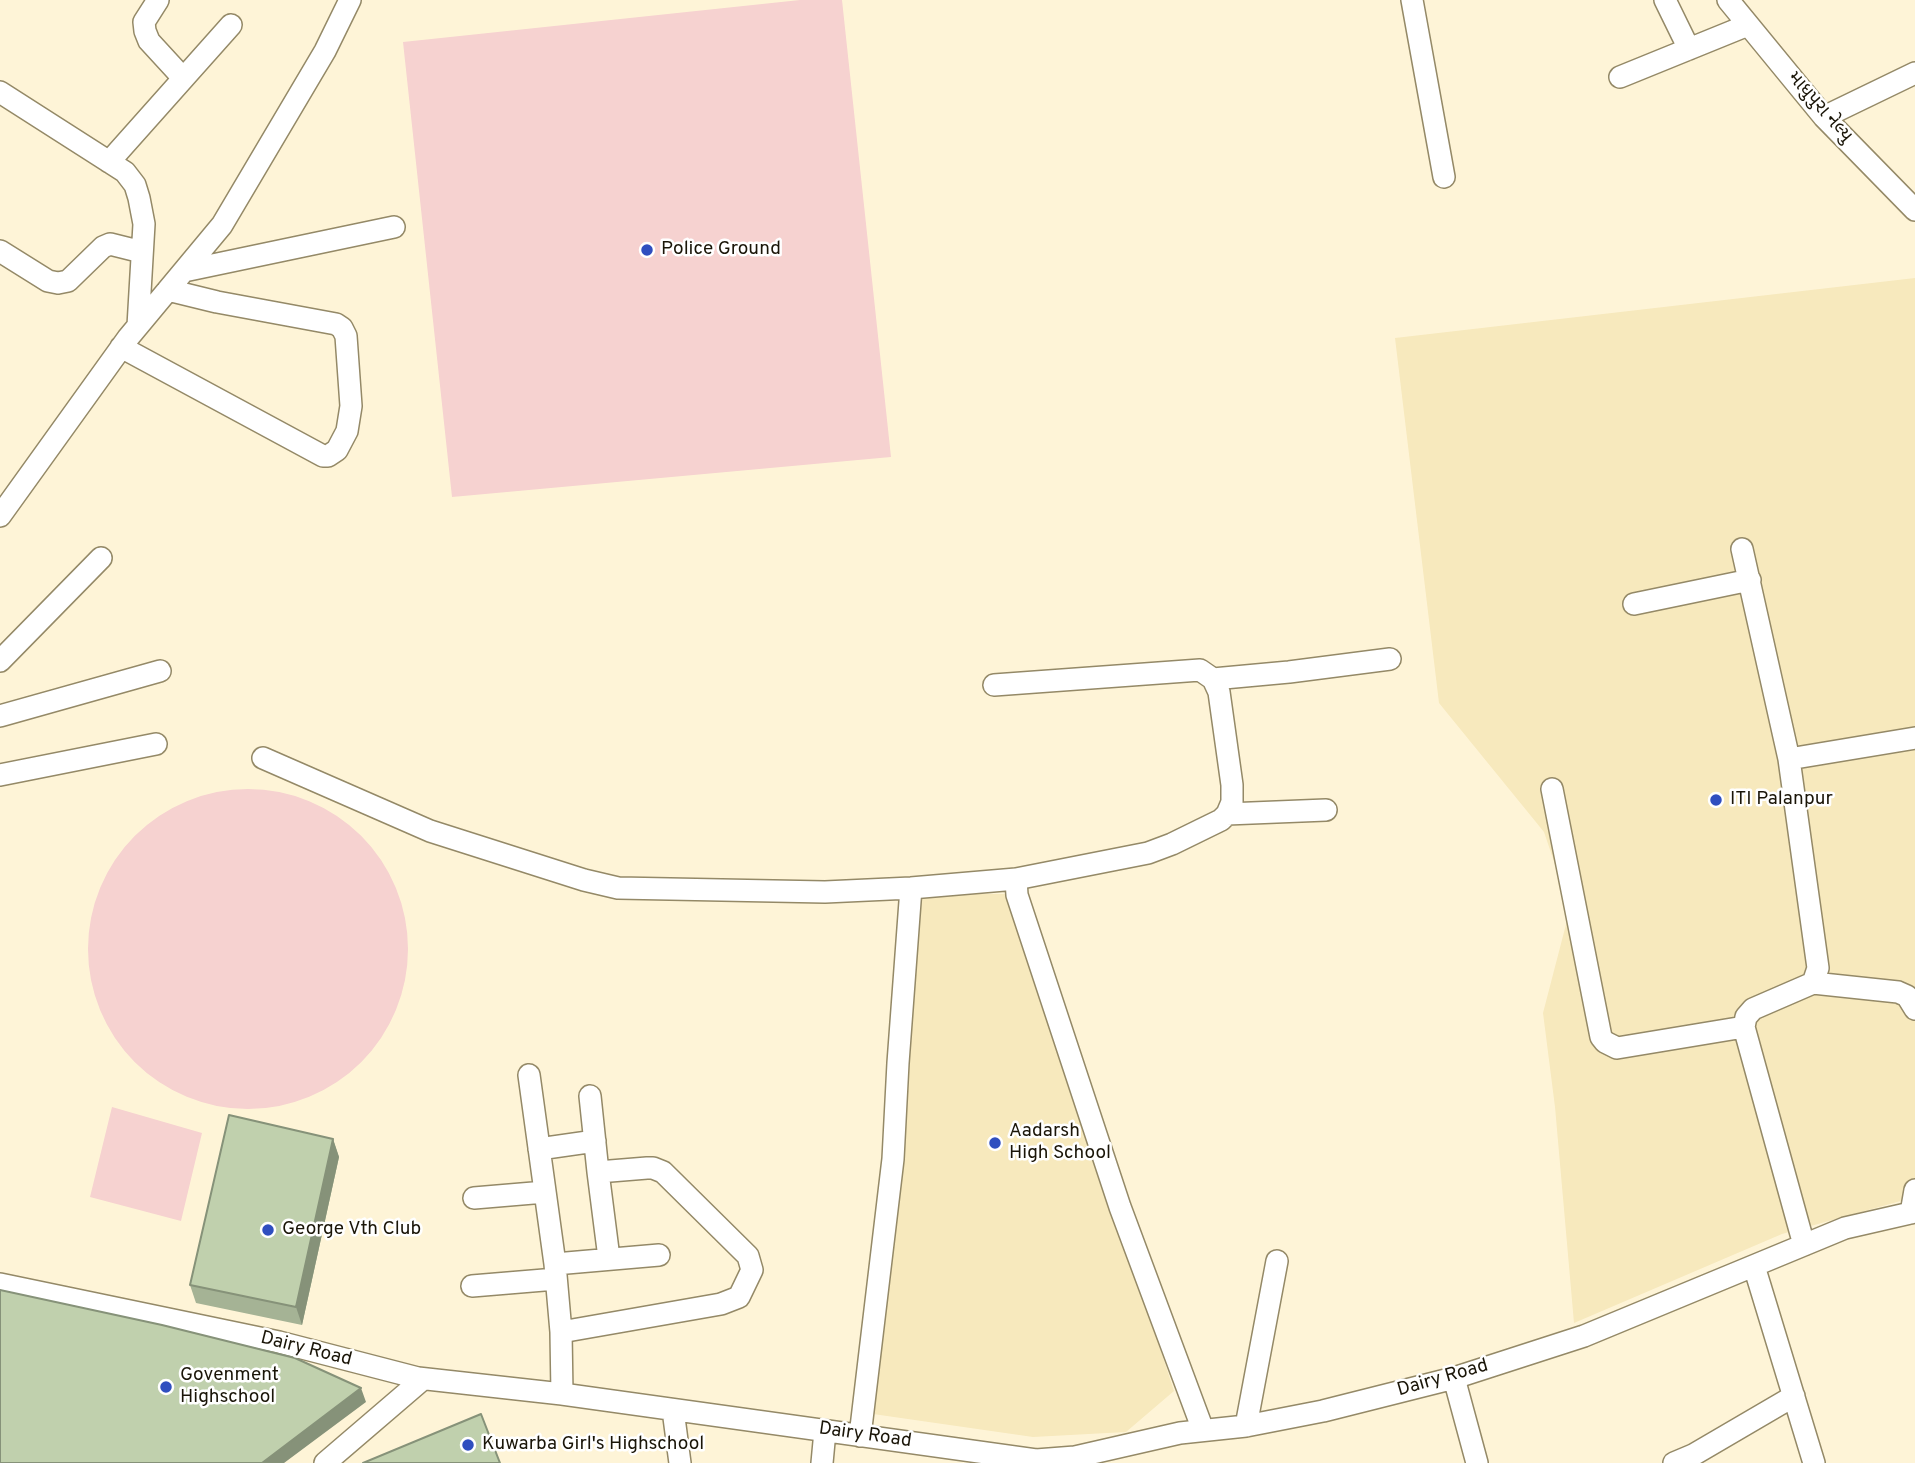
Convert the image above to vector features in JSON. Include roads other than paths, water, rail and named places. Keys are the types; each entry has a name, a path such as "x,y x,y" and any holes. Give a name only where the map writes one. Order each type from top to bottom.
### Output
{"street":[{"path":"158,0 144,22 145,32 149,41 183,78"},
{"path":"4,504 121,347 222,225 325,51 350,0"},
{"path":"1412,0 1444,177"},
{"path":"1665,0 1689,49"},
{"name":"માધુપુરા નેલ્યુ","path":"1728,0 1824,117 1911,201"},
{"path":"109,162 231,25"},
{"path":"1620,77 1748,25"},
{"path":"1824,117 1915,73"},
{"path":"0,92 125,172 135,185 144,224 138,326"},
{"path":"184,271 394,227"},
{"path":"0,251 48,281 58,284 68,281 103,247 110,244 142,251"},
{"path":"121,347 323,456 337,450 347,431 351,406 346,336 342,328 336,324 168,290"},
{"path":"1742,549 1789,759 1818,968 1813,983"},
{"path":"0,661 101,558"},
{"path":"1634,604 1750,580"},
{"path":"1213,679 1390,659"},
{"path":"263,758 430,831 584,880 618,888 825,892 1016,879 1148,853 1222,820 1227,814 1232,802 1232,785 1219,692 1213,679 1200,670 994,685"},
{"path":"0,716 160,671"},
{"path":"1789,759 1915,738"},
{"path":"0,775 156,744"},
{"path":"1552,789 1601,1037 1605,1042 1617,1048 1744,1027"},
{"path":"1227,814 1326,810"},
{"path":"1016,879 1017,895 1120,1207 1203,1430"},
{"path":"860,1436 893,1159 911,888"},
{"path":"1804,1245 1744,1027 1746,1017 1753,1009 1813,983 1898,992 1912,998"},
{"path":"529,1075 555,1271 561,1332 562,1394"},
{"path":"590,1096 609,1258"},
{"path":"539,1149 595,1141"},
{"path":"561,1332 721,1304 739,1297 752,1270 748,1256 663,1172 647,1167 598,1172"},
{"path":"1913,1213 1915,1191"},
{"path":"474,1198 545,1192"},
{"name":"Dairy Road","path":"0,1284 204,1320 424,1379 562,1394 860,1436 993,1459 1077,1460 1180,1433 1246,1426 1323,1412 1454,1378 1584,1336 1845,1228 1913,1213"},
{"path":"472,1286 609,1258 659,1255"},
{"path":"1246,1426 1277,1261"},
{"path":"1754,1266 1814,1463"},
{"path":"1454,1378 1477,1463"},
{"path":"325,1463 424,1379"},
{"path":"1674,1463 1693,1455 1794,1396"},
{"path":"673,1410 681,1463"},
{"path":"822,1463 825,1431"}],"place":[{"name":"Police Ground","path":"647,250"},
{"name":"ITI Palanpur","path":"1716,800"},
{"name":"Aadarsh High School","path":"995,1143"},
{"name":"George Vth Club","path":"268,1230"},
{"name":"Govenment Highschool","path":"166,1387"},
{"name":"Kuwarba Girl's Highschool","path":"468,1445"}]}
